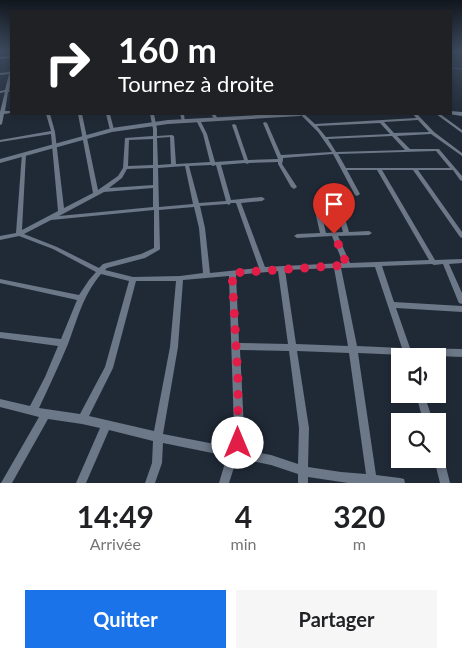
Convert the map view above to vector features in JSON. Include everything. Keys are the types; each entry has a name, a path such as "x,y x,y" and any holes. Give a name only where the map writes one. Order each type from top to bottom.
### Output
{"street":[{"path":"0,92 9,88"},
{"path":"0,122 2,103 9,88"},
{"path":"1,113 10,112"},
{"path":"48,115 53,132 61,211"},
{"path":"80,115 96,193"},
{"path":"108,115 112,130"},
{"path":"33,410 49,379 81,298 92,282 105,266 143,256 157,249 154,167 155,137 152,115"},
{"path":"182,115 184,121"},
{"path":"0,161 112,130 198,120 215,116 274,115"},
{"path":"302,115 314,125 324,138 357,194"},
{"path":"416,115 432,133 462,155"},
{"path":"439,115 462,132"},
{"path":"314,125 420,119"},
{"path":"198,120 205,134 228,203"},
{"path":"380,122 409,151"},
{"path":"265,123 280,158 280,164 294,187"},
{"path":"234,125 247,163"},
{"path":"0,141 53,132"},
{"path":"324,138 432,133"},
{"path":"0,238 19,234 102,190 120,177 125,168 127,139 172,136 174,166"},
{"path":"125,168 247,163 334,153 437,150 462,179"},
{"path":"19,234 24,154"},
{"path":"187,166 202,228 207,275"},
{"path":"344,169 454,169"},
{"path":"379,170 434,263"},
{"path":"415,170 462,236"},
{"path":"102,190 155,186"},
{"path":"47,218 110,211 262,200"},
{"path":"238,202 263,270"},
{"path":"338,205 347,234"},
{"path":"318,211 324,235"},
{"path":"296,236 369,233"},
{"path":"19,234 55,248 101,272 133,279 180,278 281,268 462,261"},
{"path":"334,234 347,265"},
{"path":"445,262 462,301"},
{"path":"378,265 406,348"},
{"path":"337,266 353,349 372,481"},
{"path":"281,268 304,428 303,483"},
{"path":"224,483 231,458 235,452 239,429 232,273"},
{"path":"150,483 157,463 158,438 174,347 180,278"},
{"path":"82,419 109,368 133,279"},
{"path":"0,280 81,298"},
{"path":"393,305 462,309"},
{"path":"0,335 64,343"},
{"path":"236,346 353,349 391,352"},
{"path":"446,353 462,353"},
{"path":"0,403 46,414 82,419 158,438 271,460 304,471 400,483"},
{"path":"6,483 46,414"},
{"path":"81,483 106,426"},
{"path":"441,468 445,483"}],"route":[{"path":"238,443 239,429 236,404 238,380 232,273 281,268 347,265 334,234"}]}
